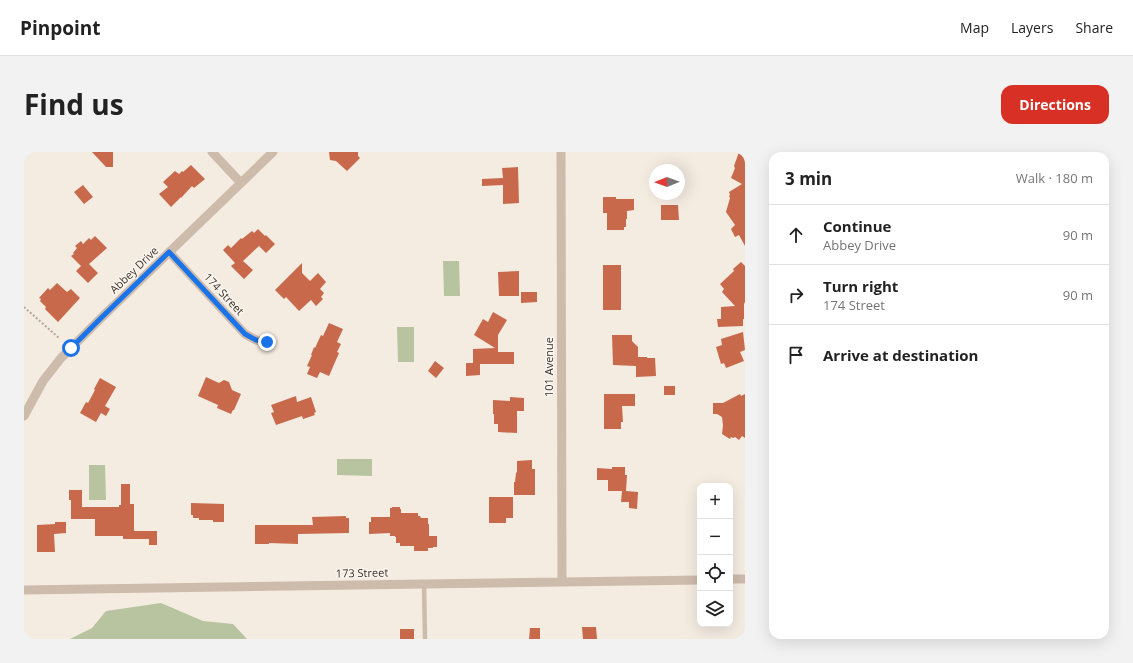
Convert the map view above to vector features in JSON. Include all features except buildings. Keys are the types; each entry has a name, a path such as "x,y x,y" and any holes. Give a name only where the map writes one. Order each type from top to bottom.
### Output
{"street":[{"path":"212,152 241,183"},
{"name":"Abbey Drive","path":"24,416 43,381 61,358 273,152"},
{"name":"101 Avenue","path":"561,152 562,582"},
{"name":"174 Street","path":"169,252 245,334 256,340 267,342"},
{"path":"733,579 745,579"},
{"name":"173 Street","path":"24,590 697,580"}],"lane":[{"path":"424,584 425,639"}],"path":[{"path":"24,307 59,338"}],"green space":[{"path":"443,261 459,261 460,296 444,296"},
{"path":"397,327 414,327 414,362 398,362"},
{"path":"337,459 372,459 372,476 337,475"},
{"path":"89,465 105,465 106,500 89,500"},
{"path":"161,603 203,621 233,624 247,639 70,639 92,628 106,611"}],"route":[{"path":"71,348 169,252 245,334 256,340 267,342"}]}
